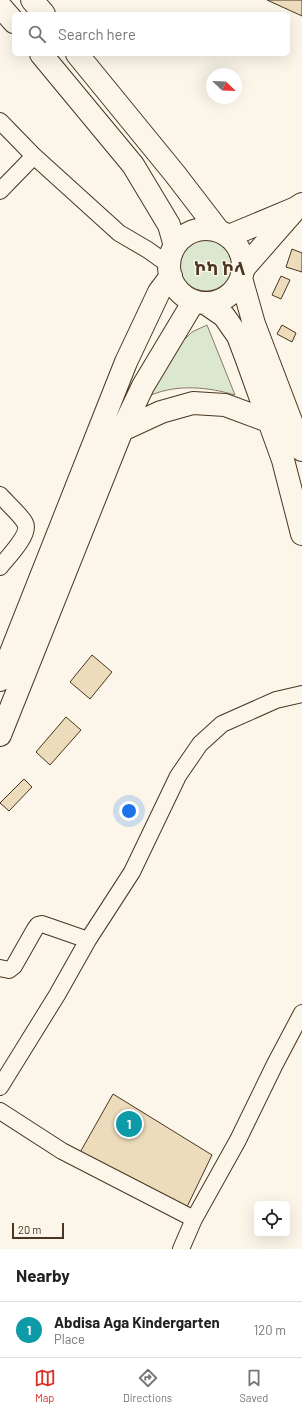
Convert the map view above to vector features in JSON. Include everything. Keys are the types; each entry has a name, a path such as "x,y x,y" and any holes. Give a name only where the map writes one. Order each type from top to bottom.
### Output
{"main road":[{"path":"32,0 42,12"},
{"path":"0,6 12,20"},
{"path":"42,56 133,165 169,225 172,263 176,287 184,295 200,302 224,316 238,336 248,360 268,421 283,460 302,534"},
{"path":"79,56 224,233 237,245 242,256 242,273 254,324 302,450"},
{"path":"200,302 217,301 227,296 236,288 242,273 299,206"},
{"path":"0,680 126,362 183,237 194,230 206,228 224,233 299,206"},
{"path":"0,735 122,430 143,386 200,302"},
{"path":"122,430 161,412 193,403 225,406 268,421"}],"street":[{"path":"0,122 34,156 119,233 172,263"},
{"path":"0,191 34,156"},
{"path":"0,495 26,524 26,531 20,542 0,567"},
{"path":"0,1087 57,995 88,940 132,872 178,776 200,744 222,724 276,700 302,694"},
{"path":"0,968 9,970 14,966 35,929 42,924 88,940"},
{"path":"181,1249 194,1219 238,1140 302,1013"},
{"path":"0,1111 62,1150 194,1219"}],"green space":[{"path":"206,237 216,239 225,245 231,254 233,264 231,274 225,283 216,289 206,291 196,289 187,283 181,274 179,264 181,254 187,245 196,239"},
{"path":"207,325 235,395 214,390 182,388 172,389 151,395 161,369 174,350 192,332"}],"building":[{"path":"267,0 302,0 302,16"},
{"path":"292,249 302,253 302,272 286,267"},
{"path":"281,276 290,280 281,299 272,295"},
{"path":"282,325 296,333 292,342 277,334"},
{"path":"92,655 112,672 90,699 70,682"},
{"path":"66,717 81,730 50,765 36,752"},
{"path":"24,779 32,787 9,811 0,803"},
{"path":"113,1094 212,1155 185,1211 78,1156"}],"place":[{"name":"Abdisa Aga Kindergarten","path":"129,1124"}],"district":[{"name":"ኮካ ኮላ","path":"220,268"}]}
